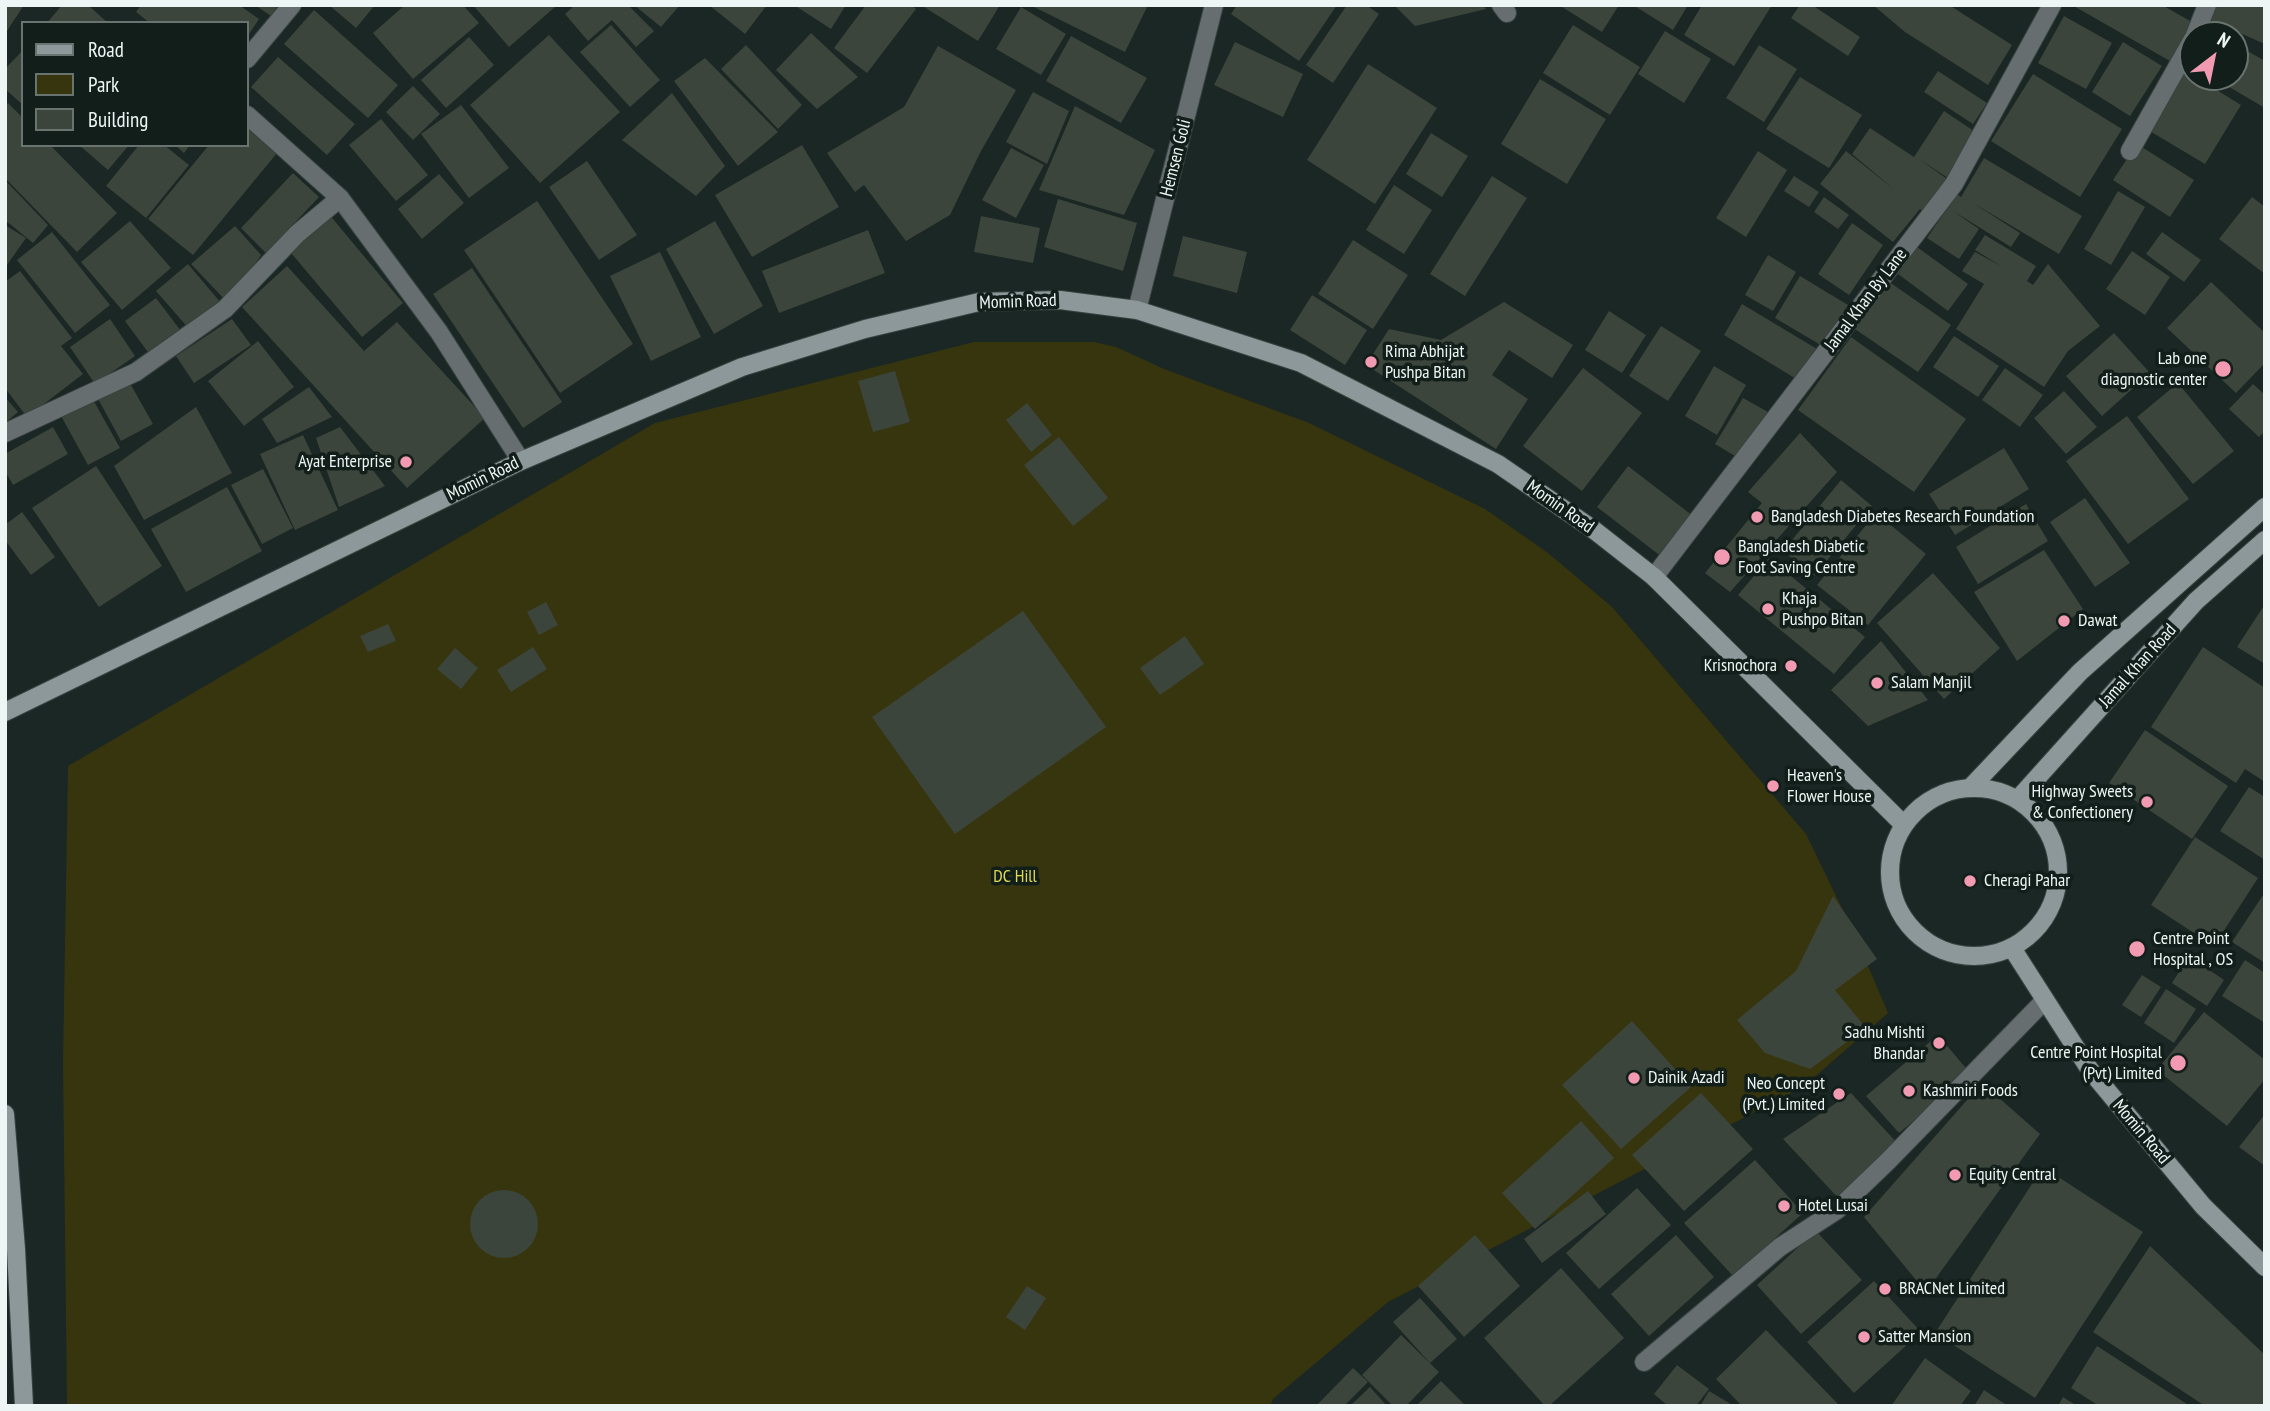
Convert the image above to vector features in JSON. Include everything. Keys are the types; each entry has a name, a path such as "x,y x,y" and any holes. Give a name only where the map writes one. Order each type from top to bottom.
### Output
{"main road":[{"name":"Momin Road","path":"5,712 521,461 742,367 865,329 979,302 1060,300 1137,310 1301,363 1498,464 1594,530 1654,577 1903,824"},
{"path":"1972,786 2080,672 2265,507"},
{"name":"Jamal Khan Road","path":"2018,799 2196,601 2265,540"},
{"path":"1972,786 1995,790 2018,799 2035,813 2049,831 2057,852 2059,875 2055,897 2046,918 2031,934 2012,948 1992,954 1969,956 1947,952 1910,928 1898,909 1891,888 1889,866 1894,844 1903,824 1922,804 1946,792 1972,786"},
{"name":"Momin Road","path":"2012,948 2090,1070 2203,1206 2265,1267"},
{"path":"5,1114 16,1249 24,1406"}],"street":[{"path":"248,57 292,5"},
{"name":"Hemsen Goli","path":"1137,310 1214,5"},
{"name":"Jamal Khan By Lane","path":"1654,577 1954,184 2052,5"},
{"path":"2130,151 2179,64"},
{"path":"248,116 340,198 439,331 521,461"},
{"path":"5,433 136,372 225,309 297,234 340,198"},
{"path":"1644,1362 1780,1247 1837,1210 2045,1000"}],"green space":[{"name":"DC Hill","path":"974,342 1094,342 1116,347 1164,369 1309,423 1485,509 1548,553 1612,607 1806,834 1854,933 1888,1013 1803,1087 1388,1302 1273,1399 1270,1406 67,1406 63,1063 68,766 655,423"}],"building":[{"path":"5,5 24,5 5,34"},
{"path":"62,5 88,5 106,21 49,21"},
{"path":"141,5 239,5 259,19 248,36 248,21 147,21 136,12"},
{"path":"255,5 278,5 271,16"},
{"path":"329,5 375,5 356,28"},
{"path":"405,5 463,5 479,23 413,79 373,33"},
{"path":"473,5 554,5 555,7 509,47"},
{"path":"575,5 628,5 654,31 636,47 612,20 588,41 565,14"},
{"path":"634,5 680,5 661,27"},
{"path":"709,5 767,5 745,34"},
{"path":"794,5 846,5 831,29"},
{"path":"866,5 911,5 916,9 867,73 834,48"},
{"path":"921,5 1000,5 978,41"},
{"path":"1030,5 1148,5 1125,52"},
{"path":"1237,5 1337,5 1299,61 1231,14"},
{"path":"1347,5 1366,5 1379,14 1333,83 1306,65"},
{"path":"1483,5 1486,9 1415,26 1396,7"},
{"path":"1559,5 1619,5 1602,32"},
{"path":"1633,5 1688,5 1673,30"},
{"path":"1702,5 1772,5 1734,66 1684,35"},
{"path":"1800,5 1812,5 1860,37 1848,56 1791,18"},
{"path":"1873,5 1949,5 2012,45 1988,85 1905,32"},
{"path":"2072,5 2162,5 2190,21 2179,21 2179,45 2170,61"},
{"path":"2217,5 2265,5 2265,44 2249,37 2249,21 2210,20"},
{"path":"1021,7 1066,34 1041,75 996,49"},
{"path":"314,10 398,85 368,118 284,44"},
{"path":"2064,16 2112,43 2086,89 2038,63"},
{"path":"611,25 660,80 630,107 580,52"},
{"path":"1573,25 1640,67 1610,115 1543,73"},
{"path":"1665,31 1711,59 1684,103 1638,74"},
{"path":"811,33 858,77 817,109 776,70"},
{"path":"549,35 620,112 540,183 470,105"},
{"path":"1071,36 1147,78 1121,123 1046,81"},
{"path":"469,37 494,65 446,108 421,80"},
{"path":"1235,42 1303,74 1283,117 1214,85"},
{"path":"2123,42 2162,66 2130,116 2092,92"},
{"path":"746,45 802,105 778,129 721,69"},
{"path":"1759,45 1797,69 1764,122 1726,98"},
{"path":"938,46 1016,90 981,151 950,215 906,241 864,185 855,192 827,153 904,107"},
{"path":"21,52 21,103 5,89 5,69"},
{"path":"2249,52 2265,61 2265,108 2236,91 2249,91"},
{"path":"278,57 355,124 327,155 251,87"},
{"path":"705,58 778,132 738,166 674,81"},
{"path":"1368,64 1437,108 1375,204 1307,160"},
{"path":"1938,71 1987,103 1973,124 1924,92"},
{"path":"2033,74 2122,129 2080,197 1991,141"},
{"path":"1800,77 1862,115 1829,168 1766,129"},
{"path":"2179,78 2179,91 2218,91 2241,105 2205,164 2148,130"},
{"path":"1540,79 1606,119 1567,184 1501,144"},
{"path":"413,86 440,114 413,140 386,112"},
{"path":"1033,92 1069,111 1047,164 1006,142"},
{"path":"672,93 725,166 696,196 622,140"},
{"path":"8,103 21,116 21,147 52,147 117,213 77,252 5,178 5,106"},
{"path":"461,105 509,168 469,198 421,134"},
{"path":"1075,106 1155,150 1124,215 1039,190"},
{"path":"1944,111 1977,133 1948,178 1919,159 1950,181 1925,213 1920,209 1893,242 1820,184 1846,151 1896,191 1852,154 1870,128 1914,157"},
{"path":"381,119 428,175 396,201 349,145"},
{"path":"248,129 277,153 193,255 148,219 207,147 248,147"},
{"path":"1431,133 1468,156 1442,197 1406,174"},
{"path":"2137,144 2194,180 2170,217 2113,180"},
{"path":"802,145 839,207 752,257 715,195"},
{"path":"81,147 127,147 108,170"},
{"path":"137,147 166,147 189,165 146,218 106,186"},
{"path":"177,147 188,147 184,153"},
{"path":"1011,148 1044,165 1016,218 982,200"},
{"path":"1758,151 1787,170 1746,237 1716,218"},
{"path":"1984,158 2082,216 2059,254 1973,203 2020,233 2011,247 1953,211 1979,229 1959,259 1927,238 1957,194 1961,197"},
{"path":"587,161 637,235 599,260 549,187"},
{"path":"293,173 319,197 266,253 241,228"},
{"path":"439,174 464,203 422,239 398,209"},
{"path":"1492,176 1527,198 1465,296 1430,274"},
{"path":"1794,176 1819,192 1809,207 1784,191"},
{"path":"5,180 48,225 33,243 5,220"},
{"path":"1394,185 1432,210 1404,254 1366,230"},
{"path":"2118,191 2145,207 2111,265 2084,249"},
{"path":"1824,197 1849,215 1838,229 1814,212"},
{"path":"2252,197 2265,207 2265,274 2219,239"},
{"path":"1058,199 1137,223 1123,271 1044,247"},
{"path":"537,201 633,344 560,393 464,250"},
{"path":"328,213 403,303 362,337 286,247"},
{"path":"981,216 1040,228 1033,263 974,252"},
{"path":"130,221 171,268 122,310 81,262"},
{"path":"715,221 763,306 714,334 666,249"},
{"path":"1852,223 1883,245 1849,295 1818,274"},
{"path":"5,225 26,238 7,265 5,264"},
{"path":"235,226 261,255 228,303 191,264"},
{"path":"868,230 885,273 779,313 762,271"},
{"path":"52,232 110,305 75,333 17,260"},
{"path":"2162,232 2201,260 2184,282 2146,254"},
{"path":"1985,235 2036,266 2027,281 2033,285 2048,264 2100,326 2068,351 2044,387 1956,329 1984,284 1962,271 1975,252 2001,266 1975,250"},
{"path":"1183,236 1247,252 1237,293 1173,276"},
{"path":"1353,240 1408,275 1373,329 1318,294"},
{"path":"1917,247 1968,284 1948,311 1898,274"},
{"path":"2132,251 2170,277 2145,315 2106,289"},
{"path":"660,252 701,337 651,361 610,276"},
{"path":"1768,255 1796,272 1773,311 1745,295"},
{"path":"188,264 221,303 190,330 156,291"},
{"path":"287,266 364,351 397,322 485,418 407,488 242,307"},
{"path":"472,268 562,402 523,428 433,294"},
{"path":"20,271 72,338 61,346 83,374 27,417 5,388 5,282"},
{"path":"1800,276 1848,305 1824,347 1775,318"},
{"path":"1885,279 1951,325 1918,372 1852,327"},
{"path":"2211,282 2265,333 2265,363 2236,393 2167,328"},
{"path":"1312,295 1367,330 1345,365 1290,330"},
{"path":"156,298 184,335 153,359 125,321"},
{"path":"1504,302 1573,345 1552,378 1509,350 1492,375 1528,399 1496,449 1366,365 1389,329 1441,340"},
{"path":"1742,304 1817,349 1798,380 1724,335"},
{"path":"1609,311 1646,335 1622,373 1585,350"},
{"path":"110,319 135,356 95,384 70,347"},
{"path":"232,319 251,345 194,383 176,356"},
{"path":"1661,326 1701,351 1668,401 1629,376"},
{"path":"2114,333 2150,373 2102,416 2066,376"},
{"path":"1954,336 1999,366 1978,397 1933,367"},
{"path":"1851,337 1966,419 1914,492 1798,410"},
{"path":"258,341 294,387 244,426 208,381"},
{"path":"1714,366 1746,385 1717,435 1685,416"},
{"path":"1583,368 1642,413 1582,491 1523,446"},
{"path":"2005,368 2043,395 2020,427 1982,400"},
{"path":"895,371 910,422 873,432 858,381"},
{"path":"127,378 153,424 121,441 96,395"},
{"path":"2178,383 2234,451 2193,484 2137,417"},
{"path":"2253,384 2265,395 2265,431 2259,437 2229,409"},
{"path":"309,387 332,417 277,443 262,419"},
{"path":"2064,391 2097,427 2066,454 2034,418"},
{"path":"91,396 120,448 88,465 60,414"},
{"path":"5,397 18,412 5,423"},
{"path":"1743,398 1768,412 1740,459 1715,444"},
{"path":"1027,403 1052,435 1031,452 1006,420"},
{"path":"196,407 232,473 144,520 114,466"},
{"path":"2127,416 2189,499 2128,544 2066,461"},
{"path":"53,427 68,454 13,485 5,471 5,454"},
{"path":"340,427 385,486 339,507 316,438"},
{"path":"1800,433 1837,472 1730,592 1705,573 1762,503 1748,492"},
{"path":"303,435 338,510 295,530 260,454"},
{"path":"1059,437 1108,498 1073,526 1024,465"},
{"path":"2004,448 2029,489 1955,535 1929,494"},
{"path":"96,466 162,566 99,607 32,508"},
{"path":"1628,466 1693,516 1662,557 1597,507"},
{"path":"263,469 293,528 262,544 231,485"},
{"path":"1841,480 1872,506 1814,576 1783,551"},
{"path":"227,487 262,551 186,592 151,529"},
{"path":"2085,498 2130,563 2095,587 2050,522"},
{"path":"2026,504 2048,541 1978,584 1956,547"},
{"path":"22,512 55,557 31,575 5,540 5,525"},
{"path":"1876,513 1926,554 1868,625 1817,585"},
{"path":"2044,550 2083,609 2017,661 1974,592"},
{"path":"1769,558 1865,637 1834,674 1738,595"},
{"path":"1933,573 2000,648 1944,699 1877,623"},
{"path":"546,602 558,625 539,635 527,612"},
{"path":"2265,604 2265,664 2237,647"},
{"path":"1023,611 1106,727 955,834 872,717"},
{"path":"388,624 396,641 368,652 360,636"},
{"path":"1185,636 1204,664 1160,695 1140,668"},
{"name":"Salam Manjil","path":"1881,641 1928,700 1868,726 1831,690"},
{"path":"533,647 547,669 511,692 497,670"},
{"path":"2203,647 2265,688 2265,782 2245,769 2236,783 2151,727"},
{"path":"455,648 478,668 461,689 437,669"},
{"path":"2145,730 2228,786 2192,839 2109,783"},
{"path":"2249,787 2265,797 2265,860 2220,831"},
{"path":"2195,837 2258,878 2214,946 2151,905"},
{"path":"2265,892 2265,963 2232,942"},
{"path":"1833,896 1877,959 1835,990 1866,1028 1810,1069 1765,1053 1737,1020 1796,971"},
{"path":"2189,956 2224,980 2207,1006 2172,983"},
{"path":"2245,960 2265,973 2265,1023 2222,996"},
{"path":"2142,975 2161,987 2141,1017 2122,1005"},
{"path":"2166,989 2196,1009 2174,1043 2144,1023"},
{"path":"2204,1012 2265,1060 2265,1079 2227,1126 2157,1070"},
{"path":"1632,1021 1691,1087 1621,1149 1562,1085"},
{"path":"1938,1035 1970,1073 1899,1133 1866,1096"},
{"name":"Equity Central","path":"1982,1083 2040,1134 1926,1292 1864,1217"},
{"path":"1701,1093 1753,1149 1684,1211 1632,1155"},
{"path":"1851,1093 1899,1145 1842,1202 1783,1139"},
{"path":"2265,1114 2265,1166 2239,1147"},
{"path":"1581,1121 1614,1158 1535,1229 1502,1193"},
{"path":"1755,1160 1803,1213 1733,1276 1684,1223"},
{"path":"2043,1167 2143,1232 2035,1398 1935,1333"},
{"path":"1637,1188 1671,1225 1599,1289 1566,1253"},
{"path":"504,1190 517,1193 528,1200 535,1211 538,1224 535,1237 528,1248 517,1255 504,1258 491,1255 480,1248 473,1237 470,1224 473,1211 480,1200 491,1193"},
{"path":"1588,1191 1606,1214 1542,1263 1524,1239"},
{"path":"1816,1231 1862,1280 1801,1334 1757,1285"},
{"path":"1475,1235 1520,1286 1464,1337 1418,1286"},
{"path":"1676,1235 1714,1277 1649,1336 1611,1294"},
{"path":"2150,1246 2265,1355 2265,1406 2205,1406 2093,1332"},
{"path":"1561,1268 1624,1338 1549,1406 1545,1406 1484,1338"},
{"name":"Satter Mansion","path":"1874,1281 1921,1332 1854,1393 1807,1342"},
{"path":"1027,1286 1046,1298 1025,1330 1006,1317"},
{"path":"1420,1298 1457,1339 1430,1363 1393,1322"},
{"path":"1766,1330 1838,1404 1836,1406 1742,1406 1716,1379"},
{"path":"1401,1335 1439,1372 1406,1406 1393,1406 1362,1375"},
{"path":"2097,1346 2190,1406 2099,1406 2071,1388"},
{"path":"1925,1358 1971,1391 1960,1406 1891,1406"},
{"path":"1677,1365 1709,1389 1696,1406 1668,1406 1654,1394"},
{"path":"1353,1368 1368,1382 1344,1406 1316,1406"},
{"path":"1441,1381 1466,1406 1416,1406"},
{"path":"1370,1387 1387,1406 1350,1406"},
{"path":"1984,1390 2008,1406 1974,1406"},
{"path":"1709,1391 1734,1406 1700,1406"},
{"path":"2063,1397 2077,1406 2058,1406"}],"place":[{"name":"Rima Abhijat Pushpa Bitan","path":"1371,362"},
{"name":"Lab one diagnostic center","path":"2223,369"},
{"name":"Ayat Enterprise","path":"406,462"},
{"name":"Bangladesh Diabetes Research Foundation","path":"1757,517"},
{"name":"Bangladesh Diabetic Foot Saving Centre","path":"1722,557"},
{"name":"Khaja Pushpo Bitan","path":"1768,609"},
{"name":"Dawat","path":"2064,621"},
{"name":"Krisnochora","path":"1791,666"},
{"name":"Salam Manjil","path":"1877,683"},
{"name":"Heaven's Flower House","path":"1773,786"},
{"name":"Highway Sweets & Confectionery","path":"2147,802"},
{"name":"Cheragi Pahar","path":"1970,881"},
{"name":"Centre Point Hospital , OS","path":"2137,949"},
{"name":"Sadhu Mishti Bhandar","path":"1939,1043"},
{"name":"Centre Point Hospital (Pvt) Limited","path":"2178,1063"},
{"name":"Dainik Azadi","path":"1634,1078"},
{"name":"Kashmiri Foods","path":"1909,1091"},
{"name":"Neo Concept (Pvt.) Limited","path":"1839,1094"},
{"name":"Equity Central","path":"1955,1175"},
{"name":"Hotel Lusai","path":"1784,1206"},
{"name":"BRACNet Limited","path":"1885,1289"},
{"name":"Satter Mansion","path":"1864,1337"}]}
